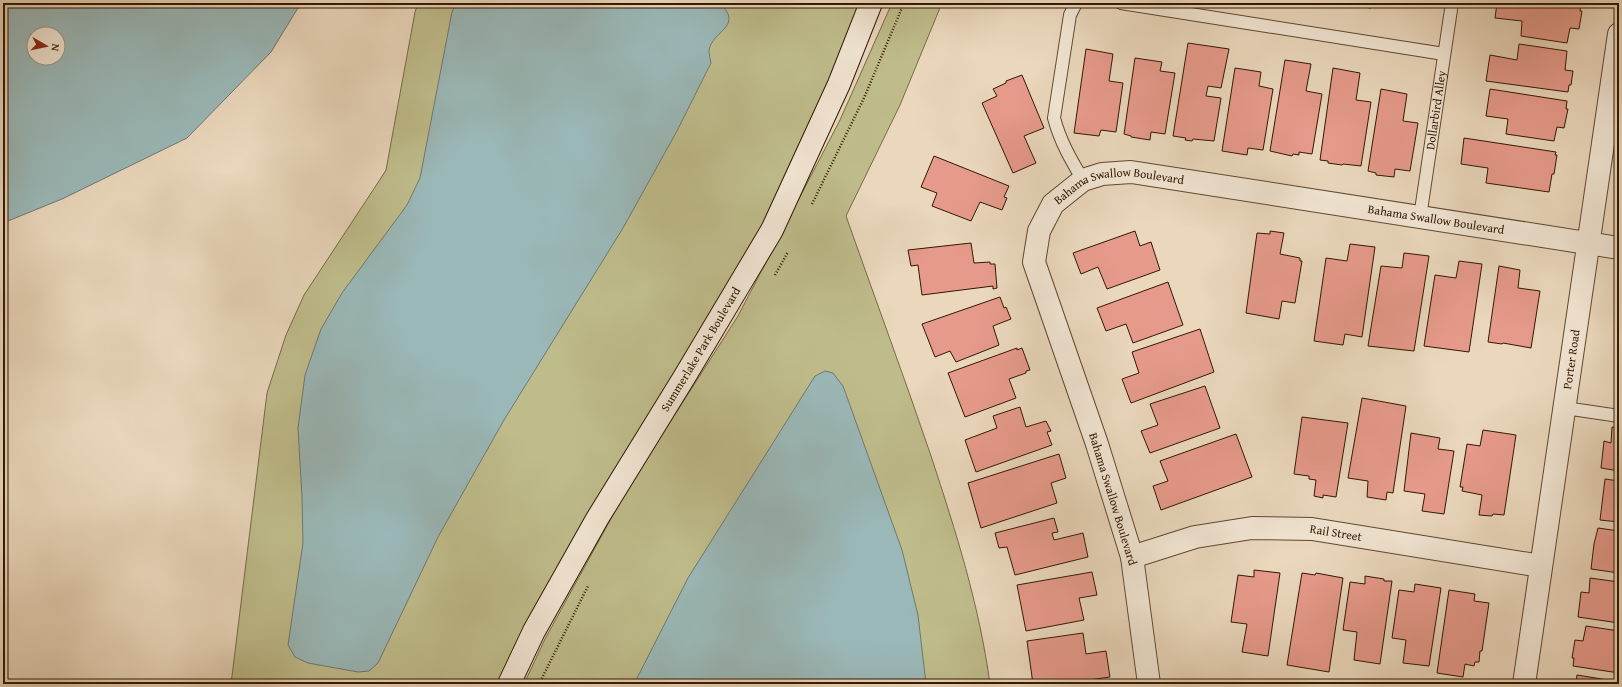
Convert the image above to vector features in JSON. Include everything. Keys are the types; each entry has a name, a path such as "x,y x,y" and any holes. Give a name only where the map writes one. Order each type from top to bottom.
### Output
{"street":[{"name":"Summerlake Park Boulevard","path":"509,684 534,631 597,519 685,376 772,230 839,84 871,3"},
{"name":"Porter Road","path":"1524,684 1619,34"},
{"name":"Bahama Swallow Boulevard","path":"1150,684 1132,557 1097,444 1034,262 1039,231 1053,204 1083,180 1102,174 1131,172 1619,248"},
{"name":"Rail Street","path":"1132,557 1195,537 1252,528 1312,529 1541,566"}],"lane":[{"path":"1076,3 1070,15 1054,118 1058,133 1069,157 1083,180"},
{"path":"1121,3 1444,54"},
{"name":"Dollarbird Alley","path":"1420,217 1452,3"},
{"path":"1565,408 1619,416"}],"shaded area":[{"path":"418,3 871,3 772,230 509,684 231,684 267,393 286,335 304,295 386,170 415,12"},
{"path":"892,3 942,3 900,105 846,216 921,426 949,512 966,568 980,625 990,684 524,684 545,639 618,506 738,316 840,120"}],"water":[{"path":"3,3 301,3 271,52 187,138 62,199 3,223"},
{"path":"456,3 720,3 727,11 729,18 725,28 712,43 709,50 711,63 677,131 623,228 504,420 438,537 378,663 369,671 358,672 308,663 295,657 288,645 303,543 298,428 305,375 321,329 342,293 407,205 420,178 452,12"},
{"path":"825,371 833,373 843,386 902,550 918,615 926,684 634,684 688,578 815,376"}],"building":[{"path":"1346,3 1372,3 1371,8 1346,5"},
{"path":"1497,3 1581,3 1580,11 1582,11 1579,29 1570,28 1567,43 1521,36 1522,21 1495,18"},
{"path":"1188,43 1229,49 1221,88 1208,86 1206,96 1221,98 1214,141 1193,139 1192,141 1185,140 1186,138 1173,136"},
{"path":"1519,44 1567,51 1565,70 1573,71 1571,85 1569,85 1568,92 1486,81 1490,55 1517,60"},
{"path":"1086,49 1113,54 1109,81 1123,83 1116,132 1101,130 1099,136 1074,133"},
{"path":"1135,58 1162,62 1160,71 1175,73 1165,134 1151,132 1150,140 1131,137 1124,134"},
{"path":"1285,60 1311,64 1306,91 1322,94 1312,154 1299,152 1299,155 1293,154 1292,156 1270,151"},
{"path":"1235,68 1261,72 1259,86 1273,89 1263,150 1248,148 1247,155 1222,151"},
{"path":"1333,68 1360,73 1356,100 1371,102 1361,166 1328,163 1328,161 1320,160"},
{"path":"1022,75 1044,128 1024,136 1036,163 1013,173 982,103 997,96 993,89 1006,83 1006,81"},
{"path":"1381,89 1407,94 1403,121 1418,123 1410,171 1395,169 1394,177 1376,175 1376,173 1368,171"},
{"path":"1490,89 1567,101 1566,109 1568,109 1564,128 1557,127 1554,141 1506,134 1508,119 1486,116"},
{"path":"1464,138 1556,152 1555,155 1557,155 1554,174 1552,174 1549,192 1486,183 1488,168 1461,164"},
{"path":"934,156 1009,186 1004,197 1007,198 1002,210 980,202 971,221 932,206 937,193 921,187"},
{"path":"1135,231 1140,246 1151,242 1160,270 1107,289 1098,267 1081,274 1073,253"},
{"path":"1270,231 1284,233 1280,254 1300,258 1300,261 1302,261 1295,303 1282,301 1279,319 1246,313 1257,233 1270,234"},
{"path":"971,243 974,263 990,262 990,264 995,264 997,288 993,289 993,286 922,295 918,265 911,266 908,250"},
{"path":"1350,244 1375,247 1362,337 1345,334 1343,345 1314,341 1326,258 1347,261"},
{"path":"1404,253 1429,256 1414,351 1368,346 1381,266 1402,268"},
{"path":"1459,261 1482,264 1469,352 1424,346 1435,275 1456,278"},
{"path":"1499,266 1520,270 1518,288 1540,291 1531,348 1488,342"},
{"path":"1168,282 1183,325 1133,343 1126,324 1106,331 1097,308"},
{"path":"1000,297 1004,308 1006,307 1011,319 993,326 999,345 956,362 950,351 935,357 922,324"},
{"path":"1200,329 1214,372 1131,403 1122,379 1139,373 1132,352"},
{"path":"1017,348 1017,350 1022,348 1030,370 1009,379 1016,398 965,417 948,373"},
{"path":"1205,386 1220,428 1150,453 1141,431 1158,425 1150,404"},
{"path":"1362,398 1406,406 1393,493 1387,492 1386,500 1367,497 1368,481 1348,478"},
{"path":"1020,407 1026,427 1046,421 1051,431 1047,432 1052,445 976,472 965,440 997,428 993,416"},
{"path":"1302,417 1348,423 1336,497 1323,495 1323,498 1314,496 1316,480 1309,479 1309,476 1294,474"},
{"path":"1612,427 1619,428 1619,471 1601,468 1604,441 1611,443"},
{"path":"1483,430 1516,435 1504,515 1479,515 1482,495 1462,491 1463,487 1460,487 1467,444 1480,446"},
{"path":"1411,433 1440,438 1438,449 1454,451 1444,514 1422,511 1425,494 1404,491"},
{"path":"1236,434 1252,477 1161,510 1153,486 1168,481 1160,461"},
{"path":"1059,454 1066,478 1051,483 1057,503 981,528 968,483"},
{"path":"1605,479 1619,481 1619,522 1600,520"},
{"path":"1054,518 1058,532 1052,533 1054,540 1083,533 1088,557 1015,575 1007,547 999,548 995,533"},
{"path":"1598,528 1619,531 1619,573 1591,569 1594,544"},
{"path":"1254,570 1280,573 1268,656 1242,652 1247,624 1231,622 1238,575 1254,577"},
{"path":"1092,572 1097,595 1079,598 1084,620 1026,631 1017,585"},
{"path":"1302,573 1315,575 1316,573 1343,578 1329,672 1287,665"},
{"path":"1365,576 1384,579 1384,581 1392,581 1380,664 1354,660 1357,632 1343,630 1350,582 1365,584"},
{"path":"1590,578 1619,582 1619,623 1578,617 1581,592 1589,593"},
{"path":"1415,584 1441,588 1429,666 1403,663 1406,640 1392,638 1399,590 1414,592"},
{"path":"1449,590 1475,594 1474,601 1489,603 1479,662 1475,662 1474,666 1465,664 1463,677 1437,673"},
{"path":"1586,626 1619,631 1619,673 1573,666 1574,658 1572,658 1575,640 1583,641"},
{"path":"1083,633 1086,654 1106,651 1110,677 1060,684 1033,684 1027,641"},
{"path":"1577,675 1608,680 1608,684 1576,684"}]}
